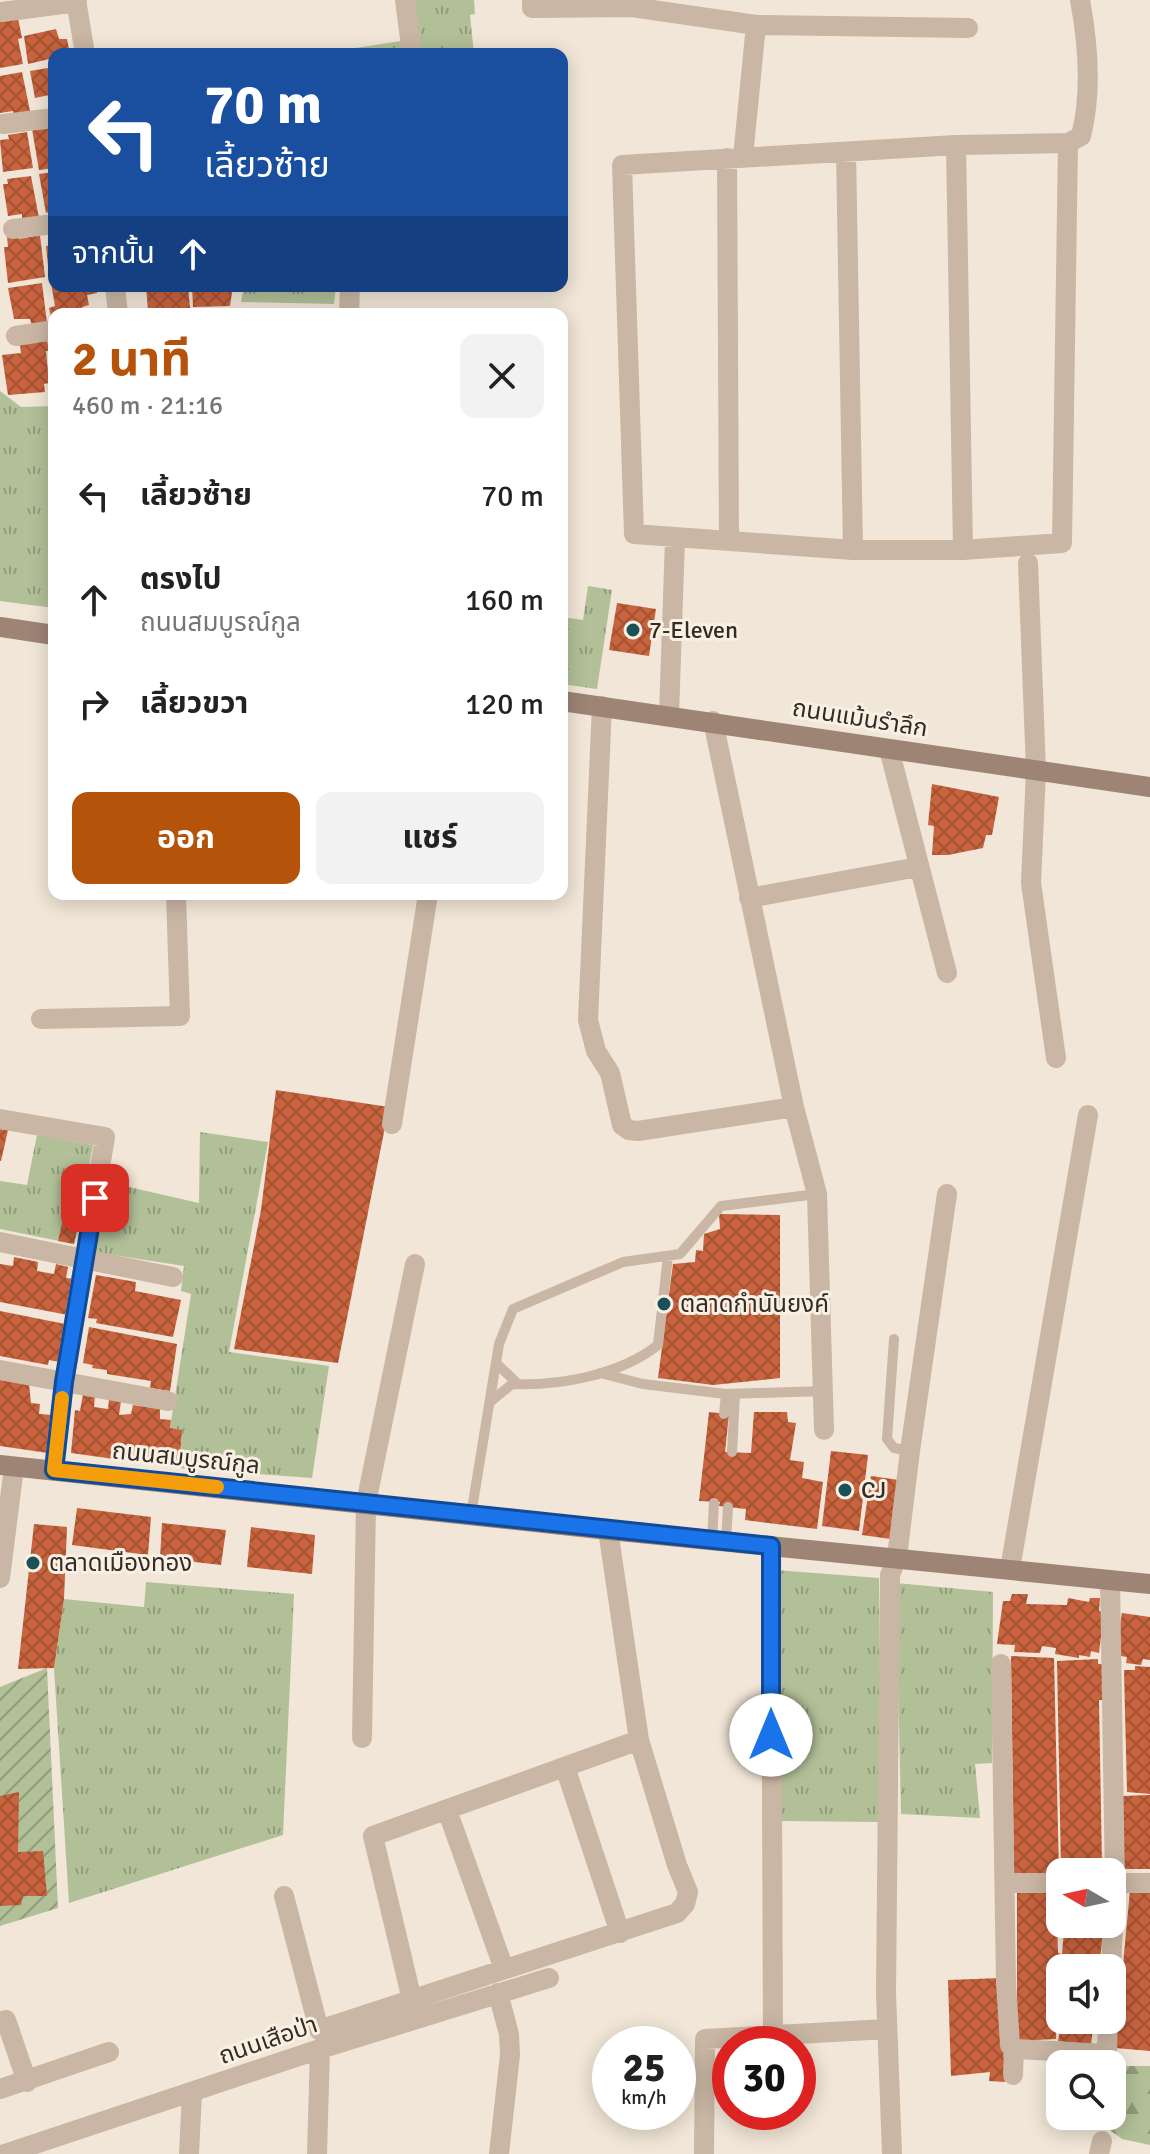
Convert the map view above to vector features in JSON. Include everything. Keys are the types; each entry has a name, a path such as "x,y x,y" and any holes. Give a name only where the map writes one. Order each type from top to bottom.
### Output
{"street":[{"path":"405,0 411,48"},
{"path":"532,0 532,8 632,7 756,25 968,28"},
{"path":"1068,143 1062,543 963,550 853,550 634,534 622,165 956,145 1068,143 1081,136 1088,110 1080,0"},
{"path":"2,12 77,1 84,48"},
{"path":"729,541 735,158 756,25"},
{"path":"3,124 48,119"},
{"path":"956,145 963,550"},
{"path":"846,152 853,550"},
{"path":"13,229 48,225"},
{"path":"16,336 48,331"},
{"path":"669,715 675,539"},
{"path":"1028,563 1036,771 1031,883 1056,1058"},
{"path":"0,627 48,634"},
{"name":"ถนนแม้นรำลึก","path":"568,702 1150,787"},
{"path":"602,706 588,1020 596,1051 610,1073 622,1125 638,1131 794,1107"},
{"path":"713,721 794,1107 817,1194 824,1430"},
{"path":"889,749 947,973"},
{"path":"749,898 918,867"},
{"path":"41,1019 180,1016 176,900"},
{"path":"392,1124 427,900"},
{"path":"1010,1569 1088,1115"},
{"path":"0,1119 105,1137 64,1382 54,1470"},
{"path":"892,2154 887,2029 890,1575 897,1557 947,1194"},
{"path":"0,1242 173,1277"},
{"path":"362,1738 366,1503 415,1264"},
{"path":"0,1370 168,1401"},
{"path":"0,1578 7,1466"},
{"name":"ถนนสมบูรณ์กูล","path":"7,1466 1150,1584"},
{"path":"284,1896 319,2030 620,1933 677,1913 685,1904 688,1892 639,1740 608,1530"},
{"path":"771,1546 773,2026"},
{"path":"1110,1580 1114,1858"},
{"path":"1001,1664 1006,1983 1010,2045 1014,2048 1107,2054 1108,2034"},
{"path":"412,2000 373,1836 639,1740"},
{"path":"565,1767 620,1933"},
{"path":"447,1810 504,1969"},
{"path":"1005,1883 1046,1883"},
{"path":"1126,1883 1150,1883"},
{"name":"ถนนเสือป่า","path":"5,2154 54,2146 192,2093 320,2049 549,1978"},
{"path":"498,1993 509,2034 510,2055 499,2154"},
{"path":"0,2022 6,2020 27,2082"},
{"path":"816,2034 887,2029"},
{"path":"704,2154 705,2039 712,2039"},
{"path":"1013,2075 1014,2048"},
{"path":"317,2154 320,2049"},
{"path":"0,2089 109,2052"},
{"path":"189,2154 192,2093"}],"lane":[{"path":"471,1515 499,1344 513,1309 623,1262 680,1254 721,1206 817,1194"},
{"path":"490,1402 512,1384 541,1385 599,1373 640,1359 658,1345 668,1256"},
{"path":"894,1339 887,1439 894,1448 910,1451"},
{"path":"496,1363 518,1384"},
{"path":"599,1373 643,1384 730,1394 824,1391"},
{"path":"724,1414 730,1394"},
{"path":"730,1394 732,1452"},
{"path":"714,1503 719,1541"},
{"path":"719,1541 728,1507"}],"green space":[{"path":"411,0 474,0 475,14 470,15 473,48 417,48"},
{"path":"401,41 402,48 355,48"},
{"path":"243,292 335,292 334,304 241,302"},
{"path":"0,391 21,407 48,406 48,607 0,601"},
{"path":"588,586 612,590 597,689 568,685 568,618 583,620"},
{"path":"200,1132 268,1142 229,1352 329,1366 312,1478 179,1468 182,1431 170,1428 191,1294 181,1291 184,1266 94,1252 107,1182 199,1203"},
{"path":"37,1135 93,1145 74,1244 0,1229 0,1181 27,1185"},
{"path":"775,1570 879,1578 881,1822 780,1821"},
{"path":"146,1582 294,1594 283,1835 69,1903 54,1668 64,1599 144,1607"},
{"path":"896,1583 993,1592 992,1763 975,1764 980,1818 901,1814"},
{"path":"47,1668 58,1908 0,1926 0,1687"},
{"path":"1126,2066 1150,2066 1150,2145 1122,2139 1111,2131 1126,2130"}],"building":[{"path":"18,18 23,64 0,68 0,20"},
{"path":"56,29 59,39 67,39 69,48 48,48 48,59 28,64 24,36"},
{"path":"48,68 48,95 35,98 30,71"},
{"path":"22,72 30,111 0,113 0,76"},
{"path":"48,127 48,169 39,170 32,129"},
{"path":"27,132 33,168 3,172 0,140 9,139 8,135"},
{"path":"48,173 46,213 39,174"},
{"path":"31,176 39,218 22,220 22,214 8,216 3,184 8,184 7,179"},
{"path":"40,235 45,277 8,283 4,247 8,247 7,237 19,236 19,239"},
{"path":"42,283 47,323 32,326 30,319 14,319 8,288"},
{"path":"53,292 97,292 87,295 89,305 82,308 49,308 55,306"},
{"path":"146,292 189,292 190,308 148,308"},
{"path":"192,292 232,292 230,306 193,307"},
{"path":"47,340 48,383 44,384 45,392 8,395 2,355 21,353 20,345"},
{"name":"7-Eleven","path":"617,603 656,609 649,656 609,650"},
{"path":"932,784 999,797 992,835 986,835 983,848 932,855 934,826 928,825"},
{"path":"276,1090 389,1107 338,1363 234,1349 261,1210"},
{"path":"0,1129 8,1130 1,1161 0,1161"},
{"path":"719,1214 780,1215 780,1378 713,1385 658,1378 673,1264 695,1262 696,1250 703,1251 704,1234 720,1229"},
{"path":"63,1219 79,1221 74,1244 58,1241"},
{"path":"14,1257 38,1262 37,1271 54,1274 56,1264 68,1267 66,1278 74,1279 68,1315 0,1302 0,1264 13,1266"},
{"path":"96,1275 136,1282 135,1291 181,1300 173,1337 96,1323 97,1319 88,1318"},
{"path":"0,1311 65,1324 59,1362 49,1360 48,1365 0,1356"},
{"path":"89,1327 177,1344 170,1391 150,1388 151,1381 107,1374 107,1370 83,1363"},
{"path":"0,1378 29,1384 31,1403 40,1404 39,1414 53,1415 48,1453 0,1446"},
{"path":"83,1394 95,1396 94,1407 108,1409 109,1399 121,1401 119,1415 131,1414 133,1405 160,1409 160,1419 171,1420 170,1428 182,1430 179,1468 71,1453 75,1410 80,1411"},
{"path":"709,1412 729,1414 725,1452 751,1453 754,1412 787,1412 788,1422 796,1423 790,1460 804,1462 802,1478 823,1482 817,1529 745,1520 746,1509 719,1506 720,1502 699,1501"},
{"name":"CJ","path":"831,1451 868,1455 859,1531 822,1526"},
{"path":"871,1476 899,1480 891,1539 862,1535"},
{"path":"77,1508 151,1517 148,1555 72,1545"},
{"path":"162,1523 226,1530 221,1565 160,1558"},
{"path":"34,1524 67,1527 64,1599 54,1668 18,1669"},
{"path":"251,1527 315,1535 312,1574 247,1567"},
{"path":"1012,1594 1028,1594 1026,1604 1067,1605 1068,1598 1089,1602 1090,1598 1100,1598 1099,1611 1104,1612 1099,1653 1091,1651 1090,1657 1079,1655 1079,1658 1055,1654 1056,1648 1042,1646 1040,1653 1014,1652 1015,1645 997,1644 1003,1601 1010,1601"},
{"path":"1122,1613 1150,1617 1150,1660 1143,1659 1141,1665 1126,1663 1127,1657 1115,1655"},
{"path":"1011,1656 1054,1658 1059,1858 1046,1858 1046,1874 1014,1875"},
{"path":"1098,1659 1098,1664 1105,1664 1105,1700 1099,1700 1102,1858 1061,1858 1057,1661"},
{"path":"1135,1666 1150,1667 1150,1794 1127,1792 1124,1670 1135,1670"},
{"path":"19,1792 18,1852 43,1851 47,1896 23,1896 21,1905 0,1906 0,1796"},
{"path":"1150,1795 1150,1869 1126,1869 1121,1796"},
{"path":"1017,1888 1046,1889 1046,1938 1058,1938 1058,1953 1062,1954 1046,1954 1046,2034 1056,2034 1056,2039 1017,2041"},
{"path":"1130,1891 1150,1891 1150,2051 1115,2048 1116,2034 1126,2034 1126,1933"},
{"path":"1063,1938 1102,1938 1101,1954 1062,1954"},
{"path":"1000,1978 1005,2082 989,2081 990,2072 951,2076 948,1980"},
{"path":"1059,2034 1092,2034 1091,2045 1058,2041"}],"slow traffic":[{"path":"62,1398 54,1470 217,1487"}],"place":[{"name":"7-Eleven","path":"633,630"},
{"name":"ตลาดกำนันยงค์","path":"664,1304"},
{"name":"CJ","path":"845,1490"},
{"name":"ตลาดเมืองทอง","path":"33,1563"}],"route":[{"path":"95,1198 64,1382 54,1470 771,1546 771,1735"}]}
